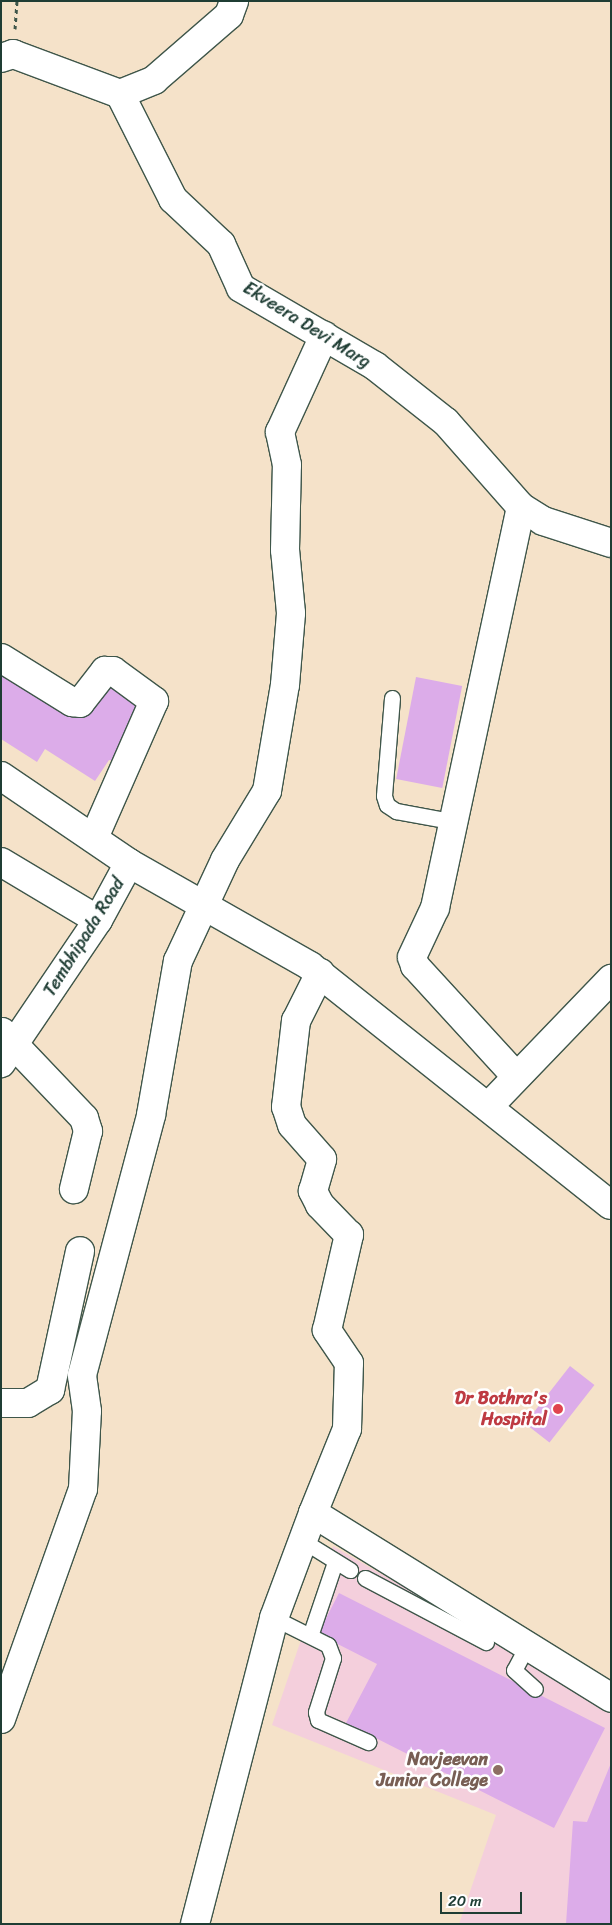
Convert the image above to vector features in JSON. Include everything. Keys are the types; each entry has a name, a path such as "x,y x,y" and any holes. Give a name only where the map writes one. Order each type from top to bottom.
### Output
{"street":[{"path":"1,58 13,54 120,94 154,80 229,15 234,1"},
{"name":"Ekveera Devi Marg","path":"120,94 173,199 222,244 241,288 375,366 446,422 521,507 543,521 611,542"},
{"path":"1,1719 83,1489 87,1411 82,1375 151,1115 178,961 206,906 225,860 267,791 285,685 291,613 285,550 287,465 280,432 324,336"},
{"path":"515,1075 415,966 412,958 435,908 451,821 521,507"},
{"path":"1,658 72,702 80,703 105,671 113,671 154,701 94,838"},
{"name":"Tembhipada Road","path":"1,776 129,863 98,920 9,1045"},
{"path":"1,862 98,920"},
{"path":"129,863 206,906 320,974 611,1205"},
{"path":"195,1924 274,1618 300,1539 347,1429 349,1363 327,1330 349,1235 320,1205 312,1191 322,1159 292,1124 286,1107 296,1021 320,974"},
{"path":"488,1107 515,1075 611,979"},
{"path":"9,1045 84,1118 88,1131 81,1186"},
{"path":"1,1403 28,1403 50,1390 80,1251"},
{"path":"312,1513 611,1698"}],"lane":[{"path":"392,698 384,796 387,805 396,810 451,821"},
{"path":"300,1539 350,1570"},
{"path":"311,1633 335,1562"},
{"path":"366,1578 486,1642"},
{"path":"274,1618 311,1633 328,1645 333,1658 316,1712 318,1720 368,1742"},
{"path":"527,1646 514,1670 535,1689"}],"shaded area":[{"name":"Navjeevan Junior College","path":"333,1546 611,1707 611,1924 459,1924 496,1815 272,1725"}],"building":[{"path":"1,664 84,715 108,676 150,702 126,764 109,760 95,781 45,749 37,762 1,739"},
{"path":"416,677 462,686 442,788 396,779"},
{"path":"570,1366 594,1385 549,1443 525,1424"},
{"path":"339,1593 605,1728 554,1828 346,1723 377,1664 318,1634"},
{"path":"611,1763 611,1924 566,1924 573,1821 587,1822"}],"place":[{"name":"Dr Bothra's Hospital","path":"558,1409"},
{"name":"Navjeevan Junior College","path":"498,1770"}]}
